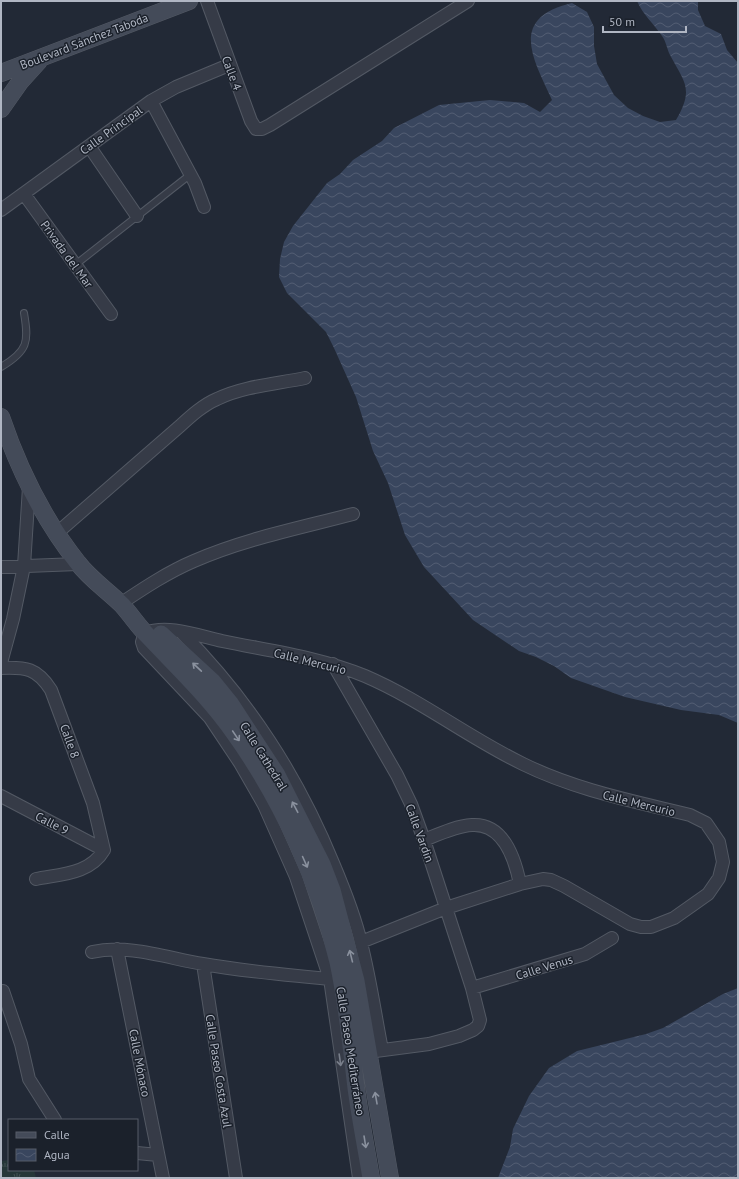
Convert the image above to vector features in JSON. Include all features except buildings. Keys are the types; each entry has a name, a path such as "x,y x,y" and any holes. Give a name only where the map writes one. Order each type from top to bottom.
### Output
{"street":[{"name":"Boulevard Sánchez Taboda","path":"1,73 189,1"},
{"name":"Calle 4","path":"207,1 229,65 251,122 256,129 262,129 270,126 468,1"},
{"path":"1,110 20,82 41,58"},
{"name":"Calle Principal","path":"1,210 151,101 176,87 229,65"},
{"path":"151,101 191,174 204,207"},
{"path":"89,146 137,216"},
{"name":"Privada del Mar","path":"24,194 111,314"},
{"path":"57,533 180,426 217,399 239,392 305,378"},
{"name":"Calle Cathedral","path":"1,417 15,456 29,487 78,564 150,631 214,682 248,729 273,768 304,825 332,890 345,934"},
{"path":"1,663 13,619 24,566 29,487"},
{"path":"125,609 175,570 195,560 234,547 353,514"},
{"path":"1,567 78,564"},
{"path":"150,631 142,642 144,648 210,718 240,763 264,805 342,980 359,1178"},
{"name":"Calle Cathedral","path":"150,631 234,732 264,778 292,832 310,873 326,925"},
{"name":"Calle Mercurio","path":"150,631 182,633 333,664 366,677 412,700 523,764 586,789 690,815 706,823 720,842 723,862 719,878 708,894 674,918 651,927 641,927 630,924 551,880 535,880 446,908 361,942"},
{"path":"182,633 209,660 244,703 274,746 296,784 324,841 344,889 361,942 375,1051"},
{"name":"Calle Vardin","path":"333,664 397,775 424,840 472,988 480,1020 478,1026 459,1036 429,1044 375,1051"},
{"name":"Calle 8","path":"1,668 21,667 30,669 46,681 51,690 93,803 104,850"},
{"name":"Calle 9","path":"1,796 104,850"},
{"path":"424,840 460,827 473,825 486,827 495,832 508,847 514,859 520,884"},
{"path":"36,879 85,868 100,857 104,850"},
{"name":"Calle Paseo Mediterráneo","path":"326,925 342,980 371,1178"},
{"name":"Calle Paseo Mediterráneo","path":"345,934 342,980 375,1051 390,1178"},
{"name":"Calle Venus","path":"472,988 585,954 612,938"},
{"path":"92,952 117,949 203,964 342,980"},
{"name":"Calle Mónaco","path":"117,949 163,1178"},
{"name":"Calle Paseo Costa Azul","path":"203,964 236,1178"},
{"path":"3,991 21,1044 29,1079 54,1119"},
{"path":"138,1153 158,1155"}],"lane":[{"path":"75,265 191,174"},
{"path":"1,367 18,356 24,349 27,341 24,313"}],"green space":[{"path":"8,1160 8,1171 34,1171 36,1178 1,1178 1,1161"}],"water":[{"path":"637,1 698,1 698,10 705,26 721,34 727,50 738,63 738,723 719,715 681,710 625,697 571,678 554,666 519,651 473,620 424,567 405,535 388,483 373,451 356,397 334,348 326,332 287,293 279,277 280,259 284,242 293,226 327,183 340,174 353,160 382,141 394,128 439,105 490,100 524,103 540,112 552,100 538,69 533,54 531,41 533,29 539,18 552,10 572,3 587,12 594,27 594,46 597,64 614,95 628,108 643,116 660,122 676,120 685,101 685,86 663,38 642,11"},
{"path":"738,988 738,1178 498,1178 510,1147 513,1129 529,1096 549,1068 577,1051 646,1034 663,1028 723,994"}]}
